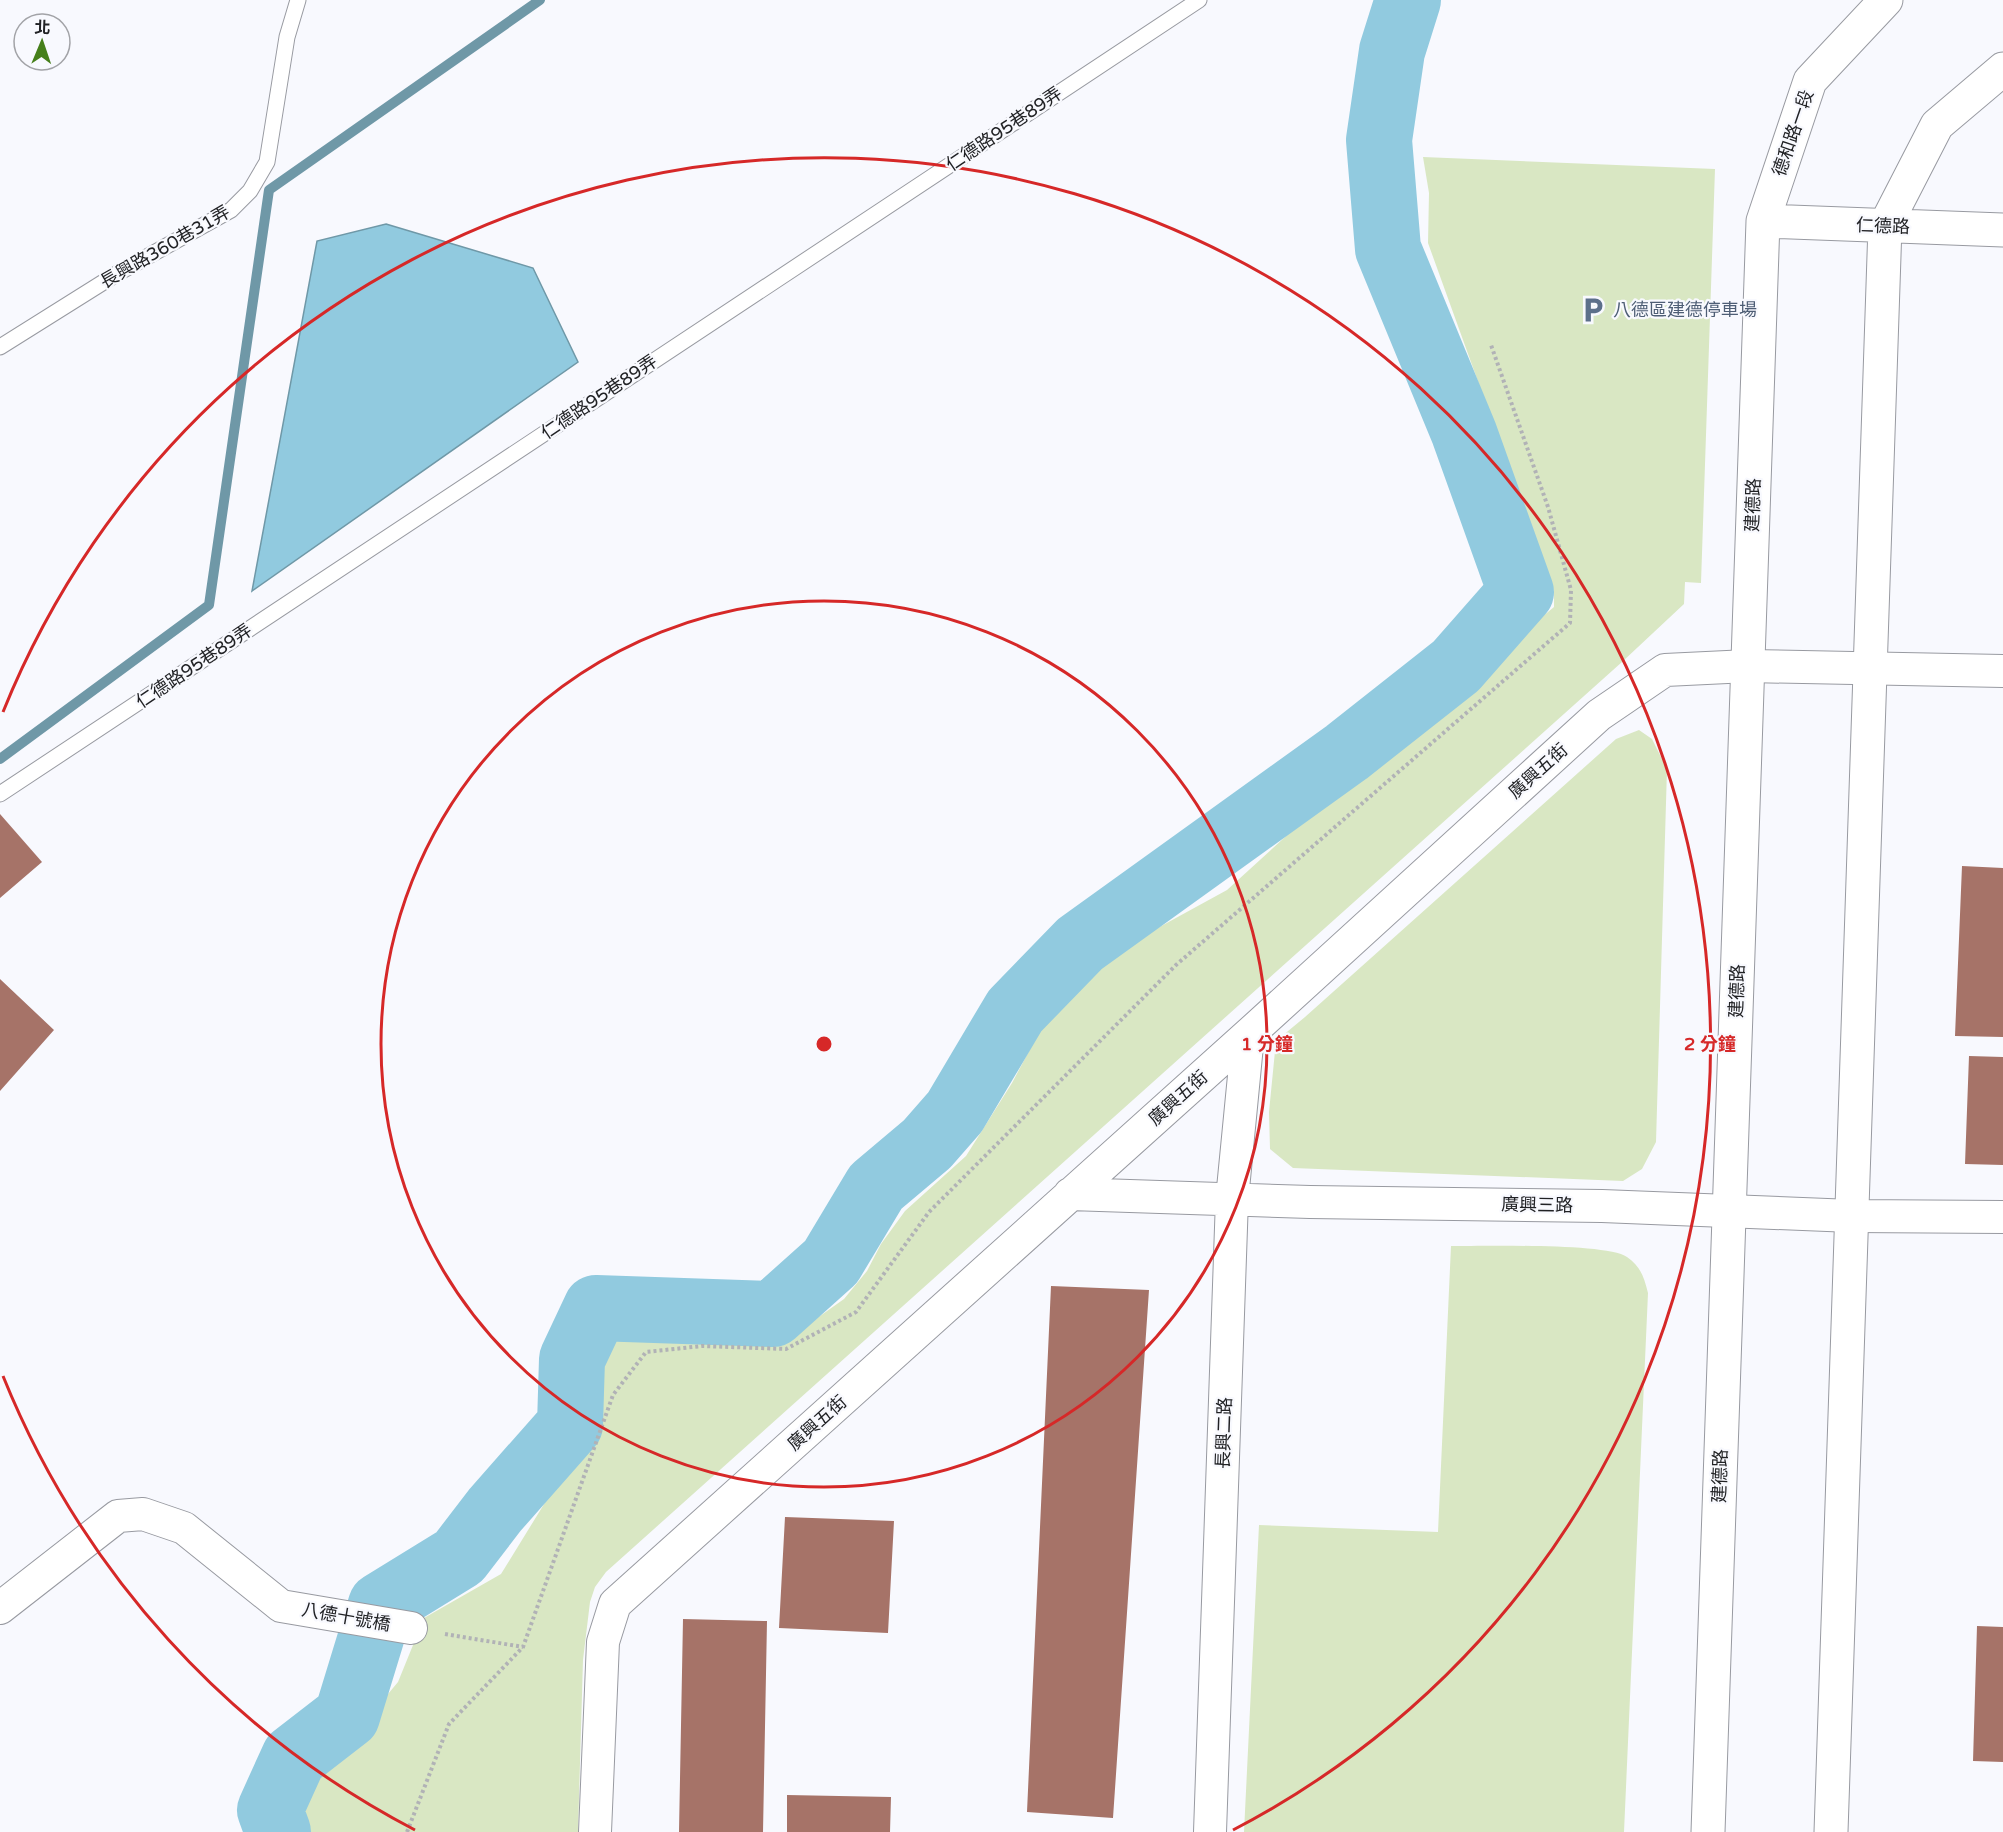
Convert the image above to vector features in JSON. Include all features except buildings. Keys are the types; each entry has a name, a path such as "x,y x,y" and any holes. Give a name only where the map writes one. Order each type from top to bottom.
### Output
{"street":[{"name":"德和路一段","path":"1763,221 1810,81 1887,0"},
{"path":"1831,1832 1885,226 1937,125 2003,69"},
{"name":"仁德路","path":"1763,221 2003,230"},
{"name":"建德路","path":"1708,1832 1763,221"},
{"name":"廣興五街","path":"595,1832 603,1642 615,1604 1599,716 1665,670 1748,666 2003,671"},
{"name":"長興二路","path":"1210,1832 1232,1199 1248,1035"},
{"name":"廣興三路","path":"1070,1194 1310,1202 1602,1206 1852,1215 2003,1217"},
{"name":"八德十號橋","path":"0,1608 118,1516 143,1514 184,1528 280,1606 411,1628"}],"lane":[{"name":"長興路360巷31弄","path":"0,347 118,273 231,210 250,191 267,162 287,37 298,0"},
{"name":"仁德路95巷89弄","path":"0,794 1199,0"}],"path":[{"path":"407,1832 449,1724 523,1647 613,1395 646,1352 702,1346 786,1349 856,1311 929,1212 1176,965 1570,623 1571,590 1548,507 1491,345"},
{"path":"411,1628 523,1647"}],"green space":[{"path":"1423,157 1715,169 1701,583 1685,582 1684,604 1622,662 606,1572 595,1587 590,1602 583,1660 578,1832 300,1832 295,1816 300,1800 398,1682 424,1618 501,1574 578,1449 592,1403 590,1358 596,1333 614,1326 655,1325 754,1330 786,1326 820,1316 844,1299 867,1271 881,1244 905,1211 966,1156 1012,1083 1053,1006 1082,974 1112,953 1227,890 1296,827 1390,720 1419,707 1439,702 1554,607 1554,592 1428,243 1429,193"},
{"path":"1639,730 1652,739 1667,769 1656,1142 1642,1169 1623,1181 1293,1168 1270,1149 1269,1112 1276,1041 1616,739"},
{"path":"1451,1246 1544,1246 1596,1249 1627,1257 1639,1269 1645,1282 1648,1293 1624,1832 1244,1832 1259,1525 1438,1532"}],"water":[{"path":"386,224 533,268 578,362 252,591 317,241"}],"waterway":[{"path":"0,759 209,605 269,190 540,0"},
{"path":"278,1832 270,1810 294,1757 347,1716 381,1605 459,1557 495,1510 570,1425 572,1359 596,1308 773,1314 831,1262 876,1187 927,1144 955,1112 1015,1011 1080,944 1347,752 1456,666 1521,592 1464,433 1388,249 1379,140 1392,51 1408,0"}],"place":[{"name":"八德區建德停車場","path":"1593,310"}]}
